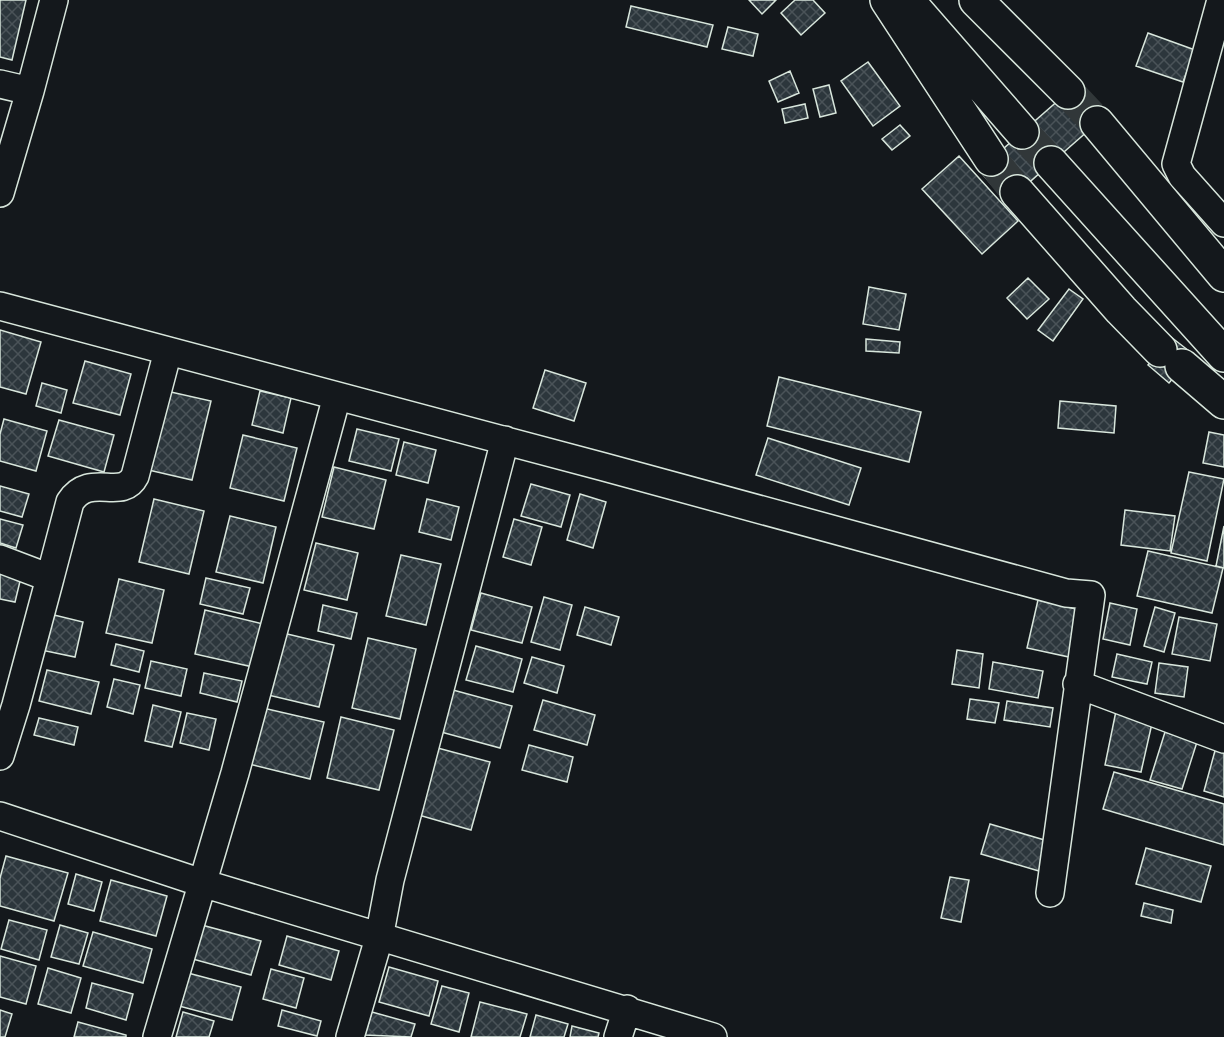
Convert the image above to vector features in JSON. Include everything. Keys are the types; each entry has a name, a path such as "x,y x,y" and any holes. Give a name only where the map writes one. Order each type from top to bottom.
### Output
{"highway":[{"path":"886,0 991,159"},
{"path":"907,0 1022,132"},
{"path":"976,0 1068,92"},
{"path":"1097,123 1224,275"},
{"path":"1051,163 1224,355"},
{"path":"1017,192 1121,310 1171,358 1224,402"}],"street":[{"path":"0,193 54,0"},
{"path":"1221,0 1176,164 1182,176 1224,223"},
{"path":"0,84 30,91"},
{"path":"0,306 505,440 1066,593 1091,595 1050,893"},
{"path":"0,756 16,705 70,502 77,492 87,487 124,487 132,483 168,351"},
{"path":"157,1037 235,772 337,396"},
{"path":"350,1037 379,938 390,880 505,440"},
{"path":"0,559 50,578"},
{"path":"1077,684 1224,739"},
{"path":"0,816 202,883 379,938 713,1037"},
{"path":"618,1037 627,1010"}],"building":[{"path":"0,0 26,0 12,60 0,57"},
{"path":"749,0 776,0 762,14"},
{"path":"795,0 813,0 825,13 801,35 781,13"},
{"path":"631,6 713,25 707,47 626,27"},
{"path":"728,27 758,34 753,56 722,49"},
{"path":"1148,33 1195,50 1183,82 1136,66"},
{"path":"868,62 900,106 873,126 841,81"},
{"path":"790,71 799,93 778,102 769,81"},
{"path":"829,85 836,113 820,117 813,89"},
{"path":"1069,91 1097,123 1007,202 979,170"},
{"path":"805,104 808,118 785,123 782,109"},
{"path":"900,125 910,136 892,150 882,139"},
{"path":"959,156 1018,221 982,254 922,189"},
{"path":"1028,278 1049,299 1027,319 1007,298"},
{"path":"869,287 906,294 899,330 863,324"},
{"path":"1069,289 1083,299 1053,341 1038,330"},
{"path":"0,330 41,342 26,394 0,387"},
{"path":"1171,337 1193,354 1169,383 1148,365"},
{"path":"866,339 900,342 899,353 866,351"},
{"path":"85,361 131,374 120,415 73,403"},
{"path":"545,370 586,383 574,421 533,408"},
{"path":"779,377 921,412 909,462 767,426"},
{"path":"42,383 67,390 61,413 36,406"},
{"path":"162,390 211,401 192,480 144,469"},
{"path":"260,391 291,398 283,433 252,425"},
{"path":"1060,401 1116,406 1114,433 1058,428"},
{"path":"4,419 47,431 36,471 0,461 0,434"},
{"path":"59,420 114,435 104,472 48,456"},
{"path":"357,429 399,439 391,471 349,461"},
{"path":"1209,432 1224,435 1224,467 1203,463"},
{"path":"243,435 297,448 284,501 230,488"},
{"path":"768,438 861,468 849,505 756,475"},
{"path":"404,442 436,450 428,483 396,475"},
{"path":"334,467 386,480 374,529 322,517"},
{"path":"1189,472 1224,479 1207,561 1171,553"},
{"path":"531,484 570,495 561,527 521,516"},
{"path":"0,486 29,494 22,517 0,511"},
{"path":"580,494 606,502 593,548 567,540"},
{"path":"154,499 204,511 189,574 139,562"},
{"path":"427,499 459,507 451,540 419,532"},
{"path":"1125,510 1175,516 1170,551 1121,545"},
{"path":"230,516 276,527 263,583 216,572"},
{"path":"0,519 23,525 16,548 0,543"},
{"path":"514,519 542,527 531,565 503,557"},
{"path":"1224,526 1224,568 1216,566"},
{"path":"316,543 358,553 347,600 304,590"},
{"path":"1148,551 1223,568 1212,613 1137,596"},
{"path":"401,555 441,564 426,625 386,616"},
{"path":"0,568 22,573 15,602 0,599"},
{"path":"206,578 250,588 243,614 200,604"},
{"path":"119,579 164,590 152,643 106,633"},
{"path":"481,593 532,607 522,643 471,630"},
{"path":"544,597 572,605 560,650 531,642"},
{"path":"1038,600 1080,610 1069,657 1027,648"},
{"path":"1110,603 1137,609 1130,645 1103,639"},
{"path":"323,605 357,613 351,639 318,631"},
{"path":"585,607 619,617 611,645 577,635"},
{"path":"1155,607 1175,613 1164,652 1144,646"},
{"path":"205,610 263,624 253,667 195,654"},
{"path":"50,614 83,622 75,657 41,650"},
{"path":"1179,617 1217,624 1210,661 1172,654"},
{"path":"283,633 334,645 319,707 268,695"},
{"path":"368,638 416,649 400,719 352,708"},
{"path":"116,644 144,651 139,672 111,665"},
{"path":"476,646 522,659 513,692 466,680"},
{"path":"957,650 983,654 979,688 952,684"},
{"path":"1117,654 1152,662 1147,684 1112,677"},
{"path":"532,657 564,666 557,693 524,683"},
{"path":"151,661 187,669 181,696 145,688"},
{"path":"993,662 1043,671 1038,698 989,689"},
{"path":"1159,663 1188,667 1184,697 1155,693"},
{"path":"47,670 99,682 91,714 39,701"},
{"path":"204,673 242,681 237,702 200,693"},
{"path":"114,679 140,685 133,714 107,707"},
{"path":"453,690 512,706 500,748 441,732"},
{"path":"970,699 999,703 995,723 967,719"},
{"path":"543,700 595,715 587,745 534,730"},
{"path":"1007,701 1053,708 1050,727 1004,720"},
{"path":"153,705 181,712 172,747 145,741"},
{"path":"263,708 324,722 310,779 249,764"},
{"path":"1116,711 1153,719 1141,772 1105,765"},
{"path":"187,713 216,719 209,750 180,743"},
{"path":"341,717 394,730 379,790 327,778"},
{"path":"39,718 78,727 74,745 34,735"},
{"path":"1165,732 1197,742 1182,789 1150,780"},
{"path":"529,745 573,757 567,782 522,770"},
{"path":"434,747 490,762 471,830 415,814"},
{"path":"1216,747 1224,749 1224,797 1204,791"},
{"path":"1114,772 1224,804 1224,845 1103,809"},
{"path":"990,824 1048,841 1039,871 981,854"},
{"path":"1146,848 1211,866 1201,902 1136,884"},
{"path":"6,856 68,873 54,921 0,906 0,878"},
{"path":"76,874 102,882 94,911 68,904"},
{"path":"950,877 969,880 961,922 941,918"},
{"path":"111,880 167,896 156,936 100,921"},
{"path":"1144,903 1173,910 1171,923 1141,916"},
{"path":"9,920 47,930 39,960 1,949"},
{"path":"198,924 261,941 251,975 189,958"},
{"path":"60,925 88,933 79,964 51,957"},
{"path":"93,932 152,949 143,983 83,966"},
{"path":"287,936 339,951 331,980 279,965"},
{"path":"0,956 36,966 26,1004 0,997"},
{"path":"389,967 438,981 429,1016 379,1002"},
{"path":"48,968 81,978 71,1013 38,1004"},
{"path":"271,969 304,978 296,1008 263,999"},
{"path":"188,973 241,987 232,1020 179,1006"},
{"path":"92,983 133,994 126,1020 86,1008"},
{"path":"442,986 469,993 459,1032 431,1024"},
{"path":"480,1002 527,1014 520,1037 471,1037"},
{"path":"0,1010 12,1014 5,1037 0,1037"},
{"path":"282,1010 321,1021 317,1036 278,1026"},
{"path":"183,1012 214,1021 209,1037 176,1037"},
{"path":"372,1012 415,1024 411,1037 365,1035"},
{"path":"536,1015 568,1024 564,1037 530,1037"},
{"path":"78,1022 126,1035 126,1037 74,1037"},
{"path":"572,1026 599,1033 598,1037 570,1037"}],"tunnel":[{"path":"1068,92 1097,123"},
{"path":"1022,132 1051,163"},
{"path":"991,159 1017,192"}]}
